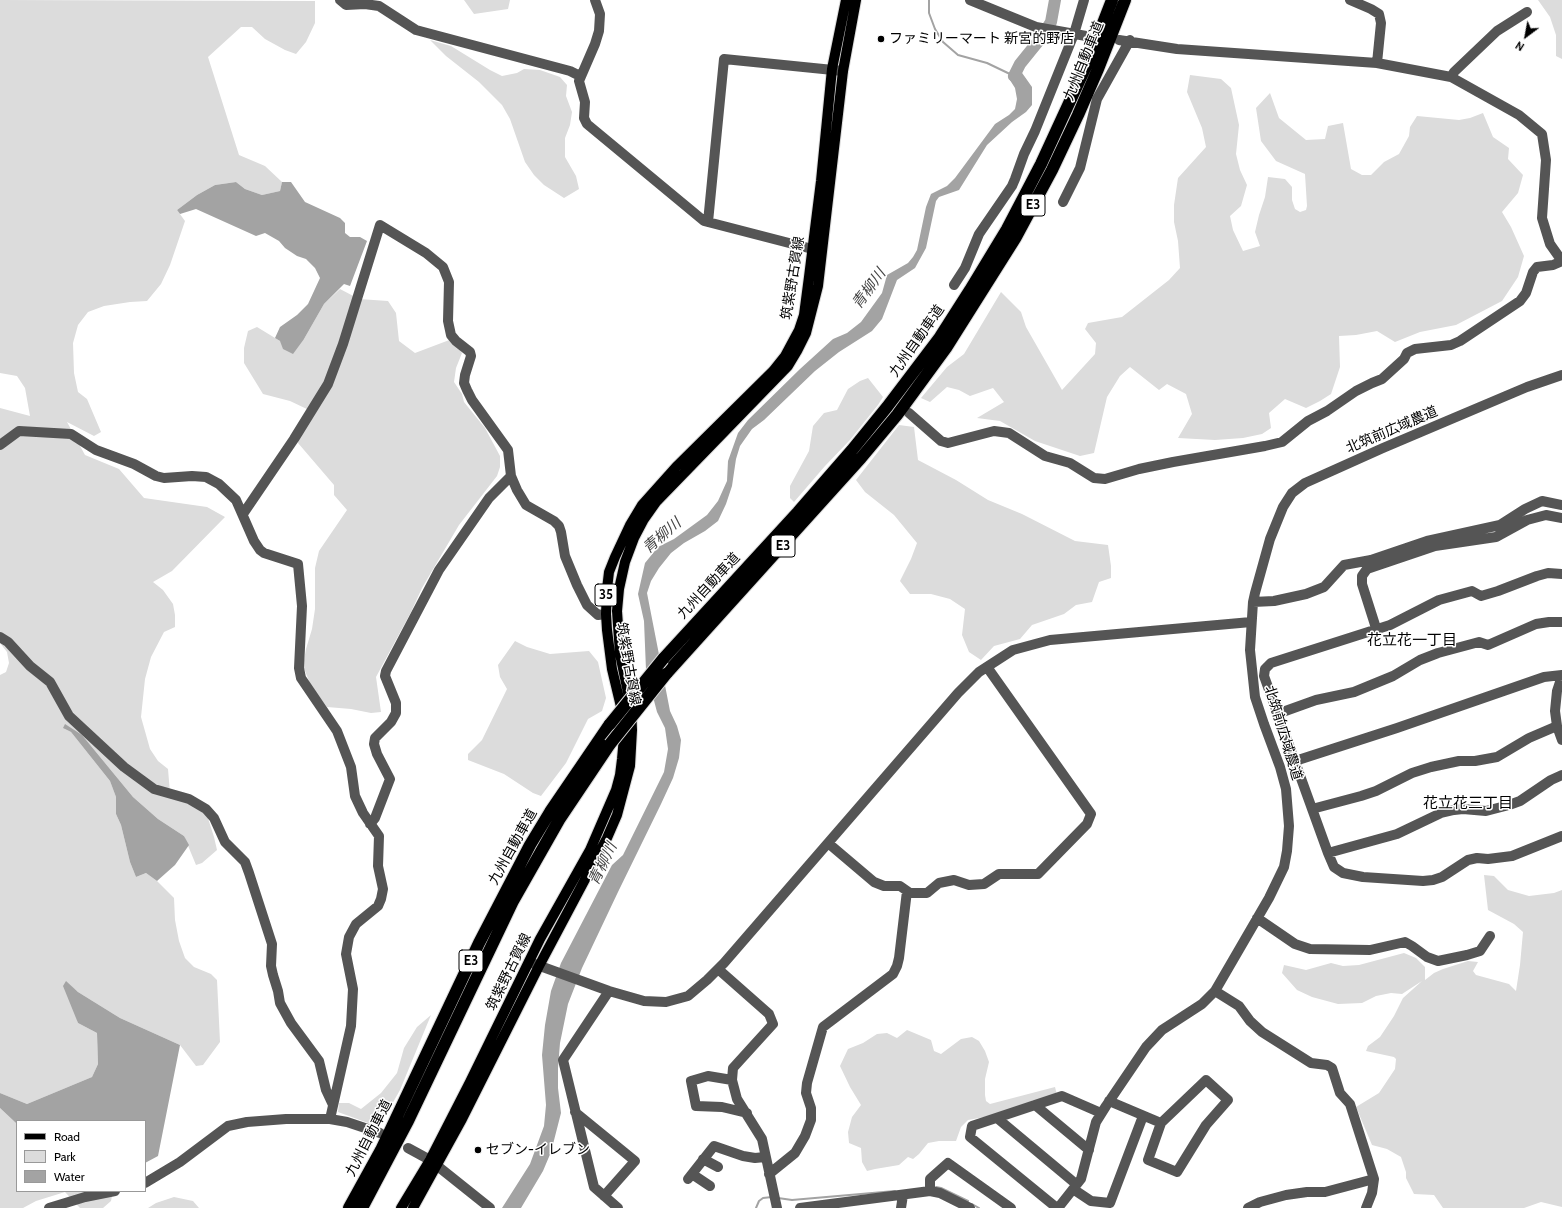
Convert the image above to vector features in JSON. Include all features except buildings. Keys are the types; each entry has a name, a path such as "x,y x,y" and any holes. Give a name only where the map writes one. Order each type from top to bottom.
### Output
{"highway":[{"name":"九州自動車道","path":"908,390 1007,229 1041,164 1067,109 1088,62 1112,0"},
{"name":"九州自動車道","path":"362,1208 408,1121 513,901 559,820 610,744 666,674 822,503 861,458 892,411 908,390 946,348 1016,237 1052,170 1098,69 1125,0"},
{"name":"九州自動車道","path":"349,1208 381,1150 479,943 526,852 554,806 610,724 663,659 892,411"}],"main road":[{"name":"筑紫野古賀線","path":"402,1208 434,1163 462,1119 539,966 607,838 618,810 630,766 632,744 631,707 620,654 616,611 625,562 634,538 644,519 656,502 788,366 797,351 810,320 818,286 817,250 832,69 846,0"},
{"name":"筑紫野古賀線","path":"413,1208 529,962 598,834 616,790 620,775 624,737 623,715 612,669 606,614 607,589 610,572 624,537 642,505 676,467 773,371 793,343 804,315 817,250 843,71 856,0"}],"street":[{"path":"340,0 346,5 365,4 379,6 416,30 570,71 580,76"},
{"path":"595,0 600,14 599,31 596,44 580,76 579,85 585,102 584,118 587,124 704,221 817,250"},
{"path":"970,0 1036,27 1086,36"},
{"path":"954,285 965,268 979,234 1012,186 1074,34 1084,0"},
{"path":"1350,0 1372,8 1379,14 1382,23 1377,62"},
{"path":"1451,77 1454,72 1497,31 1527,12"},
{"path":"909,413 941,441 948,443 994,431 1009,433 1045,456 1070,463 1094,478 1105,478 1173,462 1265,446 1282,442 1308,421 1327,411 1356,391 1382,379 1404,359 1407,353 1415,349 1451,345 1460,341 1520,301 1526,293 1533,272 1537,267 1553,265 1562,261 1550,244 1542,218 1546,160 1542,134 1519,114 1451,77 1377,62 1177,49 1130,40 1119,40"},
{"path":"1063,202 1080,168 1097,99 1130,40"},
{"path":"708,222 724,59 843,71"},
{"path":"243,514 294,439 328,384 346,334 380,225 426,253 443,268 449,282 448,321 451,335 470,352 471,356 465,375 464,383 466,390 508,450 511,476 526,505 554,521 559,526 562,532 566,556 577,585 587,605 598,615 606,614"},
{"name":"北筑前広域農道","path":"1058,1208 1081,1178 1096,1122 1101,1113 1146,1047 1162,1030 1202,1004 1215,991 1269,898 1284,866 1289,826 1286,788 1280,766 1255,697 1250,650 1253,602 1270,539 1283,507 1292,493 1305,483 1527,387 1562,375"},
{"path":"0,446 19,431 71,434 96,450 134,464 156,476 164,478 192,476 206,477 218,484 236,500 254,541 260,550 264,553 298,564 302,606 299,668 301,678 336,731 351,767 355,796 370,824 379,836 378,866 383,889 378,906 356,924 349,937 346,954 353,989 351,1026 330,1119"},
{"path":"370,824 375,818 390,779 377,754 374,744 375,738 391,722 396,713 396,703 385,676 386,671 439,570 489,498 511,476"},
{"path":"1376,628 1362,584 1362,576 1367,569 1435,546 1496,537 1519,519 1525,509 1542,501 1562,505"},
{"path":"1253,602 1274,601 1306,594 1324,587 1344,565 1371,560 1427,541 1500,525 1519,519 1546,516 1562,518"},
{"path":"1561,838 1512,856 1468,860 1442,877 1433,880 1423,881 1363,877 1343,873 1334,867 1328,853 1264,676 1265,668 1272,663 1376,628 1390,625 1439,600 1472,591 1481,596 1548,573 1562,574"},
{"path":"529,962 609,991 644,1001 666,1002 688,996 708,980 718,969 958,693 979,672 1013,650 1050,640 1251,622"},
{"path":"1277,714 1316,700 1354,692 1393,676 1420,660 1438,653 1479,642 1488,645 1536,624 1562,622"},
{"path":"0,637 8,642 30,666 50,682 68,716 124,767 154,789 188,798 206,809 214,818 225,842 245,862 272,944 271,966 280,1003 291,1023 319,1061 326,1090 333,1105"},
{"path":"828,843 874,882 884,886 900,886 910,893 927,893 939,883 954,880 969,885 984,884 999,874 1038,874 1087,824 1091,814 1088,808 987,667"},
{"path":"1294,762 1544,677 1562,675 1557,691 1555,711 1557,726 1562,740"},
{"path":"1312,809 1376,791 1412,773 1431,767 1459,761 1475,761 1497,756 1529,738 1557,726"},
{"path":"1328,853 1397,834 1441,813 1463,809 1486,811 1509,805 1520,801 1551,780 1562,775"},
{"path":"769,1174 795,1153 805,1136 811,1120 811,1108 806,1093 807,1083 823,1027 893,974 899,958 907,891"},
{"path":"1257,918 1295,944 1310,949 1370,950 1405,942 1427,957 1438,961 1480,951 1490,936"},
{"path":"718,969 769,1014 774,1024 733,1068 732,1080 737,1099 762,1139 777,1208"},
{"path":"609,991 563,1060 594,1187 618,1208"},
{"path":"1215,991 1239,1006 1262,1032 1311,1063 1327,1065 1332,1068 1340,1093 1350,1104 1374,1179 1372,1193 1366,1208"},
{"path":"732,1080 708,1076 691,1081 696,1106 722,1107 747,1114"},
{"path":"1206,1080 1228,1100 1206,1125 1177,1172 1148,1160 1162,1123 1206,1080"},
{"path":"1058,1208 970,1137 972,1126 1062,1096 1101,1113"},
{"path":"1109,1101 1162,1123"},
{"path":"1035,1105 1089,1150"},
{"path":"575,1112 635,1161 604,1196"},
{"path":"997,1118 1091,1200 1110,1203 1143,1116"},
{"path":"146,1182 180,1162 228,1126 247,1122 286,1119 330,1119 347,1122 380,1133"},
{"path":"710,1186 690,1177 714,1146 743,1156 755,1158 765,1157"},
{"path":"408,1148 434,1163 490,1208"},
{"path":"703,1159 718,1167"},
{"path":"930,1191 930,1179 948,1163 1011,1208"},
{"path":"1248,1208 1260,1202 1286,1195 1307,1192 1325,1192 1374,1179"},
{"path":"800,1208 869,1203 903,1195 930,1191 940,1193 969,1208"},
{"path":"49,1208 85,1197 111,1192"},
{"path":"901,1208 903,1195"}],"green space":[{"path":"0,0 315,1 315,23 306,42 296,54 265,39 252,27 241,27 208,57 239,155 265,166 282,182 280,191 262,195 245,189 236,182 215,185 197,195 177,210 185,221 170,265 161,284 147,301 104,306 88,312 78,325 73,343 74,373 78,392 87,399 101,432 94,436 67,422 85,455 119,469 144,498 207,507 225,517 172,571 153,582 163,590 173,604 175,627 164,632 151,657 145,679 141,717 150,749 158,761 168,769 170,793 206,812 217,850 202,863 196,865 184,836 158,819 133,797 82,735 63,728 71,732 110,781 116,797 116,814 121,825 130,862 136,877 146,873 157,881 174,898 175,920 179,941 185,958 194,967 211,974 217,980 220,1042 203,1065 196,1066 180,1045 120,1018 78,992 66,982 78,1023 97,1033 98,1064 92,1077 27,1104 0,1093 0,675 6,672 9,663 7,652 0,643 0,408 30,416 25,388 17,376 0,373"},
{"path":"464,0 510,0 508,9 474,14"},
{"path":"1538,0 1562,0 1562,59 1556,56 1556,35 1550,17"},
{"path":"430,40 451,46 502,76 517,73 524,69 540,70 560,77 567,85 566,96 572,112 570,125 565,138 565,157 576,176 579,189 564,198 544,185 534,175 525,162 510,119 502,105 479,82 446,56"},
{"path":"1190,75 1221,79 1231,88 1239,125 1236,154 1240,170 1247,185 1241,206 1230,216 1233,230 1243,251 1260,246 1255,232 1265,197 1268,177 1285,179 1292,187 1292,200 1295,209 1300,212 1306,210 1307,206 1305,174 1276,161 1261,141 1256,108 1270,93 1279,118 1306,140 1325,139 1328,126 1343,123 1351,169 1362,175 1371,175 1384,162 1399,154 1409,136 1410,127 1417,116 1459,120 1483,113 1493,137 1509,148 1508,159 1523,175 1518,193 1502,212 1511,227 1524,256 1518,277 1502,301 1456,325 1420,332 1395,342 1377,331 1356,335 1339,336 1340,367 1331,394 1306,408 1285,399 1269,413 1271,428 1262,434 1243,438 1215,440 1178,438 1192,414 1186,394 1167,384 1159,390 1130,367 1120,376 1107,397 1094,453 1080,456 1035,441 1000,421 977,418 1004,402 993,388 970,396 959,390 947,387 930,402 921,398 947,367 964,354 1001,292 1021,312 1026,327 1062,390 1095,354 1096,343 1085,329 1088,323 1122,317 1169,280 1180,268 1178,241 1174,222 1174,205 1178,178 1206,147 1202,128 1187,92"},
{"path":"340,289 359,299 388,301 396,313 399,341 415,353 452,339 462,353 456,368 454,382 462,394 464,402 485,428 500,456 500,467 497,476 459,525 422,588 411,612 376,677 381,712 371,713 351,709 327,707 311,686 303,666 315,609 315,568 319,551 347,510 334,495 334,485 298,443 300,429 309,410 290,401 263,394 244,363 244,348 248,331 257,327 280,341 304,339 324,304"},
{"path":"868,378 883,397 850,440 794,502 790,498 790,486 809,451 813,426 824,413 837,410 848,389 860,381"},
{"path":"899,425 914,427 918,460 956,480 988,500 1022,514 1075,541 1108,545 1111,578 1099,582 1092,602 1076,605 1064,614 1032,625 1020,639 994,646 981,660 969,652 962,635 965,609 950,599 931,594 910,594 900,581 917,543 894,515 865,492 856,480"},
{"path":"515,641 527,647 550,654 589,651 598,662 606,698 602,711 588,719 566,763 541,796 533,793 504,774 468,760 468,754 482,740 507,689 500,677 498,665"},
{"path":"1484,875 1494,876 1508,890 1529,896 1554,893 1562,890 1562,1207 1541,1202 1524,1208 1443,1208 1434,1195 1414,1194 1406,1178 1406,1172 1401,1157 1387,1149 1372,1145 1356,1107 1379,1093 1395,1069 1396,1059 1394,1057 1366,1051 1368,1046 1380,1037 1394,1016 1403,998 1422,981 1402,994 1391,993 1376,996 1362,1003 1338,1004 1312,997 1297,990 1282,973 1284,965 1306,970 1331,963 1343,966 1359,965 1404,953 1416,958 1425,967 1425,980 1434,973 1443,969 1468,961 1478,962 1473,971 1476,975 1509,984 1516,991 1523,932 1514,924 1488,910"},
{"path":"431,1015 400,1090 379,1127 338,1112 339,1103 349,1103 361,1109 381,1093 397,1073 404,1048 417,1027"},
{"path":"907,1030 931,1040 934,1051 941,1054 961,1039 972,1037 979,1041 989,1062 985,1079 985,1095 986,1101 990,1104 1055,1087 1057,1095 1001,1114 968,1120 961,1127 956,1141 939,1141 928,1143 913,1159 908,1157 899,1165 867,1171 862,1162 861,1148 849,1143 848,1132 852,1117 861,1105 840,1066 848,1049 863,1043 877,1034 887,1033 897,1038"},
{"path":"0,1108 16,1123 16,1192 65,1192 36,1201 23,1208 0,1208"},
{"path":"65,1192 113,1192 111,1201 103,1208 80,1208"},
{"path":"174,1197 193,1201 199,1208 148,1208 156,1203"}],"water":[{"path":"1016,67 1020,70 1032,87 1032,105 1026,112 1012,122 987,145 959,190 939,197 936,201 926,248 915,268 897,280 882,319 872,331 839,352 815,371 764,420 752,429 740,446 736,459 732,486 718,521 671,553 651,581 647,593 670,711 677,726 681,740 679,758 673,778 582,968 568,1004 560,1043 558,1068 558,1088 561,1113 551,1152 543,1171 521,1208 502,1208 530,1164 544,1126 546,1105 542,1055 545,1025 551,991 561,963 612,865 623,855 664,772 668,749 665,728 657,712 646,670 644,621 638,594 645,563 658,547 674,539 707,515 718,501 727,481 728,461 738,433 748,420 833,339 847,333 861,322 882,293 887,275 908,263 913,257 917,250 926,207 931,194 947,186 955,178 995,124 1015,109 1017,99 1015,88 1008,77"},
{"path":"236,182 245,189 262,195 280,191 282,182 291,182 305,202 340,218 345,223 345,233 350,237 360,237 367,241 350,286 344,284 324,304 304,339 293,354 283,349 280,341 275,338 280,327 297,315 308,304 320,278 315,268 306,259 297,256 285,248 279,241 265,233 256,236 196,209 180,214 177,210 197,195 215,185"},
{"path":"65,724 82,735 133,797 158,819 184,836 189,845 175,865 157,881 146,873 136,877 130,862 121,825 116,814 116,797 110,781 71,732 63,728"},
{"path":"66,981 78,992 120,1018 180,1045 158,1156 146,1162 146,1120 16,1120 16,1123 0,1108 0,1093 27,1104 92,1077 98,1064 97,1033 78,1023 63,986"}],"waterway":[{"path":"929,0 929,13 935,29 943,42 958,55 987,63 1012,75"},
{"name":"青柳川","path":"1020,81 1014,76 1020,64 1041,38 1051,22 1055,0"},
{"path":"936,1187 968,1201"},
{"path":"778,1198 792,1200 895,1191"},
{"path":"756,1208 759,1201 763,1198 772,1197"},
{"path":"972,1204 979,1208"}],"place":[{"name":"ファミリーマート 新宮的野店","path":"881,39"},
{"name":"セブン-イレブン","path":"478,1150"}],"district":[{"name":"花立花一丁目","path":"1412,641"},
{"name":"花立花三丁目","path":"1468,804"}]}
